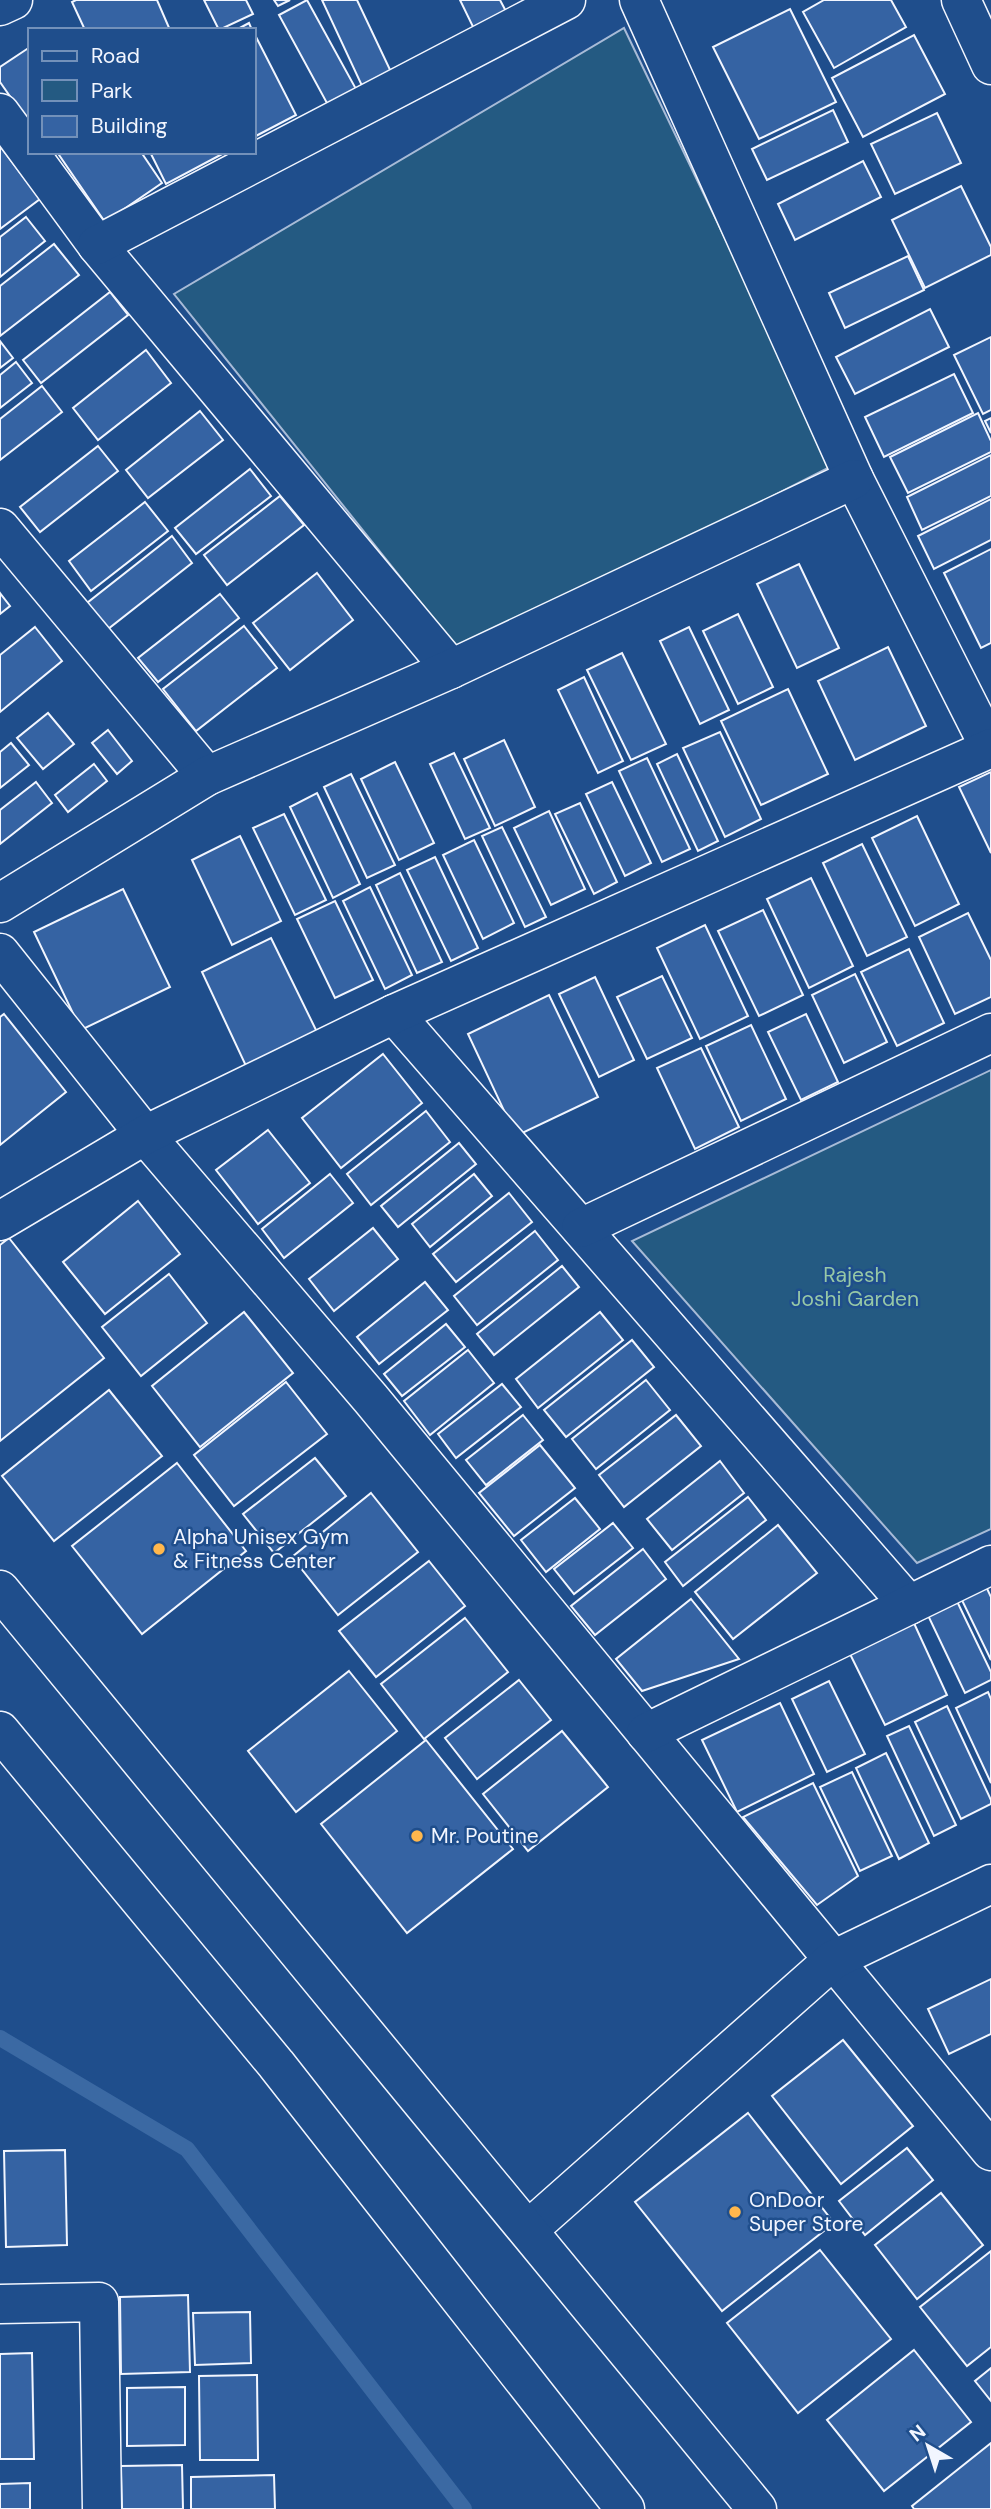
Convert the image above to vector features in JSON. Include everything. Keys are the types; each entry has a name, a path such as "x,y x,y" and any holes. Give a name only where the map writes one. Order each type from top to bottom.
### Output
{"street":[{"path":"0,6 13,0"},
{"path":"97,245 566,0"},
{"path":"0,1221 145,1135 394,1014 991,748 854,479 639,0"},
{"path":"961,0 991,65"},
{"path":"0,113 28,151"},
{"path":"30,154 97,245 451,669"},
{"path":"0,903 207,776 451,669 854,479"},
{"path":"0,528 207,776"},
{"path":"0,953 145,1135 371,1399 991,2151"},
{"path":"394,1014 909,1605"},
{"path":"581,1228 991,1033"},
{"path":"646,1733 991,1565"},
{"path":"0,1590 757,2509"},
{"path":"0,1731 276,2064 625,2509"},
{"path":"528,2230 833,1960 991,1884"},
{"path":"0,2304 99,2302 102,2509"}],"green space":[{"path":"624,28 834,465 461,653 174,294"},
{"name":"Rajesh Joshi Garden","path":"991,1070 991,1529 917,1563 632,1241"}],"building":[{"path":"157,0 169,28 84,28 72,2"},
{"path":"204,0 246,0 253,14 218,28"},
{"path":"274,0 290,0 278,6"},
{"path":"307,0 356,89 328,105 279,15"},
{"path":"322,0 357,0 392,74 363,88"},
{"path":"460,0 500,0 510,19 477,35"},
{"path":"824,0 891,0 906,27 834,68 803,12"},
{"path":"790,9 836,102 759,139 713,47"},
{"path":"914,35 945,94 863,137 832,78"},
{"path":"256,37 296,115 256,136"},
{"path":"28,48 28,122 0,82 0,67"},
{"path":"833,110 848,142 767,180 752,149"},
{"path":"937,113 961,163 895,194 871,144"},
{"path":"0,146 40,199 0,229"},
{"path":"58,154 142,154 162,183 105,222"},
{"path":"151,154 222,154 166,184"},
{"path":"863,161 881,197 795,240 778,204"},
{"path":"961,186 991,247 991,255 925,288 892,220"},
{"path":"26,217 45,241 0,277 0,237"},
{"path":"54,244 79,275 0,336 0,286"},
{"path":"908,256 924,290 845,328 829,293"},
{"path":"110,292 128,315 41,383 23,360"},
{"path":"930,309 949,347 855,394 836,357"},
{"path":"991,337 991,410 983,414 954,355"},
{"path":"0,341 13,358 0,368"},
{"path":"146,350 171,383 98,440 73,408"},
{"path":"16,362 32,383 0,408 0,375"},
{"path":"954,374 973,413 884,457 865,417"},
{"path":"42,386 62,412 0,460 0,419"},
{"path":"200,411 223,440 148,498 126,470"},
{"path":"978,413 991,441 991,452 908,493 890,457"},
{"path":"991,418 991,433 985,421"},
{"path":"98,446 118,471 40,532 20,507"},
{"path":"991,455 991,496 922,530 907,497"},
{"path":"250,469 271,496 196,554 175,528"},
{"path":"280,496 304,525 227,585 204,555"},
{"path":"991,499 991,540 934,569 918,536"},
{"path":"145,502 168,531 91,591 69,561"},
{"path":"172,536 192,563 108,629 87,603"},
{"path":"991,549 991,643 981,648 944,573"},
{"path":"799,564 839,648 797,668 757,584"},
{"path":"317,573 353,620 290,670 253,623"},
{"path":"0,593 10,606 0,614"},
{"path":"220,594 239,618 158,682 138,658"},
{"path":"738,614 773,687 738,704 703,631"},
{"path":"244,626 277,668 196,731 163,689"},
{"path":"35,627 62,661 0,712 0,655"},
{"path":"689,627 729,710 700,724 660,641"},
{"path":"888,647 926,726 855,760 818,681"},
{"path":"622,653 666,744 631,760 587,670"},
{"path":"584,677 623,761 598,773 558,690"},
{"path":"788,689 828,774 761,805 721,721"},
{"path":"48,713 74,744 43,769 17,738"},
{"path":"108,730 132,761 117,774 92,743"},
{"path":"720,732 761,819 725,837 683,748"},
{"path":"504,740 535,807 495,826 464,759"},
{"path":"11,743 29,765 0,788 0,752"},
{"path":"454,753 490,828 465,839 430,764"},
{"path":"677,754 718,841 698,851 657,764"},
{"path":"647,758 690,849 662,862 619,771"},
{"path":"395,762 434,843 399,860 361,779"},
{"path":"94,764 107,781 68,812 55,795"},
{"path":"991,772 991,853 959,787"},
{"path":"351,774 395,865 367,878 324,787"},
{"path":"36,782 52,803 0,844 0,810"},
{"path":"612,782 651,863 625,876 586,794"},
{"path":"317,793 360,884 333,898 290,807"},
{"path":"580,803 617,882 594,894 555,814"},
{"path":"549,811 585,889 551,905 514,828"},
{"path":"284,814 326,900 295,915 253,828"},
{"path":"917,816 959,904 915,926 872,838"},
{"path":"502,827 546,917 525,927 482,836"},
{"path":"240,836 281,921 232,945 192,860"},
{"path":"474,840 514,923 483,939 443,855"},
{"path":"862,844 907,937 867,956 823,863"},
{"path":"435,857 478,948 451,961 407,870"},
{"path":"400,873 442,962 417,973 376,885"},
{"path":"811,878 853,966 809,988 767,899"},
{"path":"370,887 412,975 385,989 343,901"},
{"path":"123,889 170,987 81,1030 34,932"},
{"path":"335,901 373,980 335,998 297,919"},
{"path":"763,910 803,995 759,1016 718,931"},
{"path":"968,913 991,960 991,997 955,1014 919,937"},
{"path":"705,925 748,1016 700,1039 657,948"},
{"path":"271,938 317,1032 246,1066 202,972"},
{"path":"909,949 944,1023 897,1046 861,972"},
{"path":"855,974 887,1042 844,1063 812,995"},
{"path":"662,976 692,1038 647,1059 617,997"},
{"path":"595,977 634,1060 599,1077 559,994"},
{"path":"549,995 598,1097 516,1136 468,1034"},
{"path":"4,1014 66,1092 0,1145 0,1017"},
{"path":"806,1014 838,1082 801,1100 768,1032"},
{"path":"751,1025 786,1099 741,1121 706,1046"},
{"path":"701,1048 739,1127 695,1149 657,1068"},
{"path":"383,1054 422,1103 341,1168 302,1118"},
{"path":"426,1111 450,1142 371,1205 347,1174"},
{"path":"268,1130 310,1183 258,1224 216,1170"},
{"path":"459,1143 476,1164 398,1227 381,1206"},
{"path":"330,1174 353,1203 284,1258 262,1229"},
{"path":"474,1174 492,1196 430,1247 412,1224"},
{"path":"509,1193 532,1222 456,1282 433,1254"},
{"path":"138,1201 180,1254 105,1314 63,1262"},
{"path":"373,1228 398,1259 334,1311 309,1279"},
{"path":"535,1231 558,1260 477,1325 454,1296"},
{"path":"9,1238 104,1358 0,1441 0,1245"},
{"path":"562,1266 579,1287 494,1355 477,1334"},
{"path":"169,1274 207,1323 141,1376 102,1327"},
{"path":"425,1282 448,1310 379,1364 357,1337"},
{"path":"244,1312 293,1373 200,1447 152,1386"},
{"path":"600,1312 623,1340 538,1408 516,1379"},
{"path":"446,1324 465,1347 402,1396 384,1374"},
{"path":"632,1340 654,1367 566,1437 544,1410"},
{"path":"468,1350 494,1383 430,1435 404,1401"},
{"path":"646,1380 670,1410 596,1469 572,1439"},
{"path":"286,1382 327,1434 234,1506 194,1455"},
{"path":"502,1384 521,1407 456,1458 438,1434"},
{"path":"109,1390 162,1456 54,1541 2,1476"},
{"path":"523,1415 543,1440 486,1485 466,1460"},
{"path":"676,1415 701,1446 624,1507 599,1475"},
{"path":"540,1445 575,1488 514,1536 479,1493"},
{"path":"315,1458 346,1496 274,1553 243,1514"},
{"path":"720,1461 744,1493 672,1550 647,1519"},
{"name":"Alpha Unisex Gym & Fitness Center","path":"177,1463 246,1551 142,1634 72,1546"},
{"path":"371,1493 418,1552 338,1615 292,1557"},
{"path":"748,1497 766,1520 683,1586 665,1562"},
{"path":"575,1498 600,1529 546,1572 521,1540"},
{"path":"613,1523 633,1548 574,1594 554,1569"},
{"path":"778,1525 817,1573 733,1639 695,1592"},
{"path":"643,1549 666,1579 595,1635 571,1606"},
{"path":"429,1561 465,1606 376,1677 339,1631"},
{"path":"983,1580 991,1597 991,1660 958,1592"},
{"path":"953,1593 991,1672 991,1680 965,1693 924,1607"},
{"path":"691,1599 739,1659 642,1691 616,1659"},
{"path":"465,1618 508,1672 424,1739 381,1684"},
{"path":"913,1621 947,1695 885,1725 849,1652"},
{"path":"349,1671 397,1731 296,1812 248,1751"},
{"path":"519,1680 551,1720 477,1779 445,1738"},
{"path":"829,1681 865,1754 827,1772 792,1699"},
{"path":"988,1692 991,1699 991,1783 956,1708"},
{"path":"780,1703 814,1774 737,1812 702,1740"},
{"path":"947,1706 991,1800 991,1804 961,1819 915,1722"},
{"path":"909,1726 956,1825 934,1836 887,1736"},
{"path":"562,1731 608,1787 528,1851 483,1794"},
{"name":"Mr. Poutine","path":"426,1740 513,1849 407,1933 321,1824"},
{"path":"886,1753 929,1843 899,1859 856,1768"},
{"path":"852,1772 892,1856 860,1871 820,1787"},
{"path":"813,1783 858,1876 817,1905 743,1817"},
{"path":"991,1979 991,2034 949,2054 928,2009"},
{"path":"843,2040 913,2126 841,2184 772,2096"},
{"name":"OnDoor Super Store","path":"748,2113 834,2223 722,2311 635,2202"},
{"path":"907,2148 933,2180 865,2235 839,2201"},
{"path":"65,2150 67,2245 6,2247 4,2151"},
{"path":"941,2193 983,2245 917,2299 875,2245"},
{"path":"820,2250 891,2339 798,2413 727,2323"},
{"path":"991,2251 991,2347 967,2366 920,2307"},
{"path":"188,2295 190,2372 121,2374 120,2297"},
{"path":"250,2312 251,2363 195,2365 193,2313"},
{"path":"914,2350 971,2422 884,2491 827,2420"},
{"path":"32,2353 34,2459 0,2459 0,2354"},
{"path":"991,2368 991,2401 975,2381"},
{"path":"257,2375 258,2460 200,2460 199,2376"},
{"path":"185,2387 185,2445 127,2446 127,2388"},
{"path":"991,2443 991,2509 914,2509 912,2506"},
{"path":"182,2465 183,2509 122,2509 121,2466"},
{"path":"274,2475 275,2509 191,2509 191,2477"},
{"path":"30,2483 30,2509 0,2509 0,2484"}],"waterway":[{"path":"0,2038 187,2149 464,2509"}],"place":[{"name":"Alpha Unisex Gym & Fitness Center","path":"159,1549"},
{"name":"Mr. Poutine","path":"417,1836"},
{"name":"OnDoor Super Store","path":"735,2212"}]}
